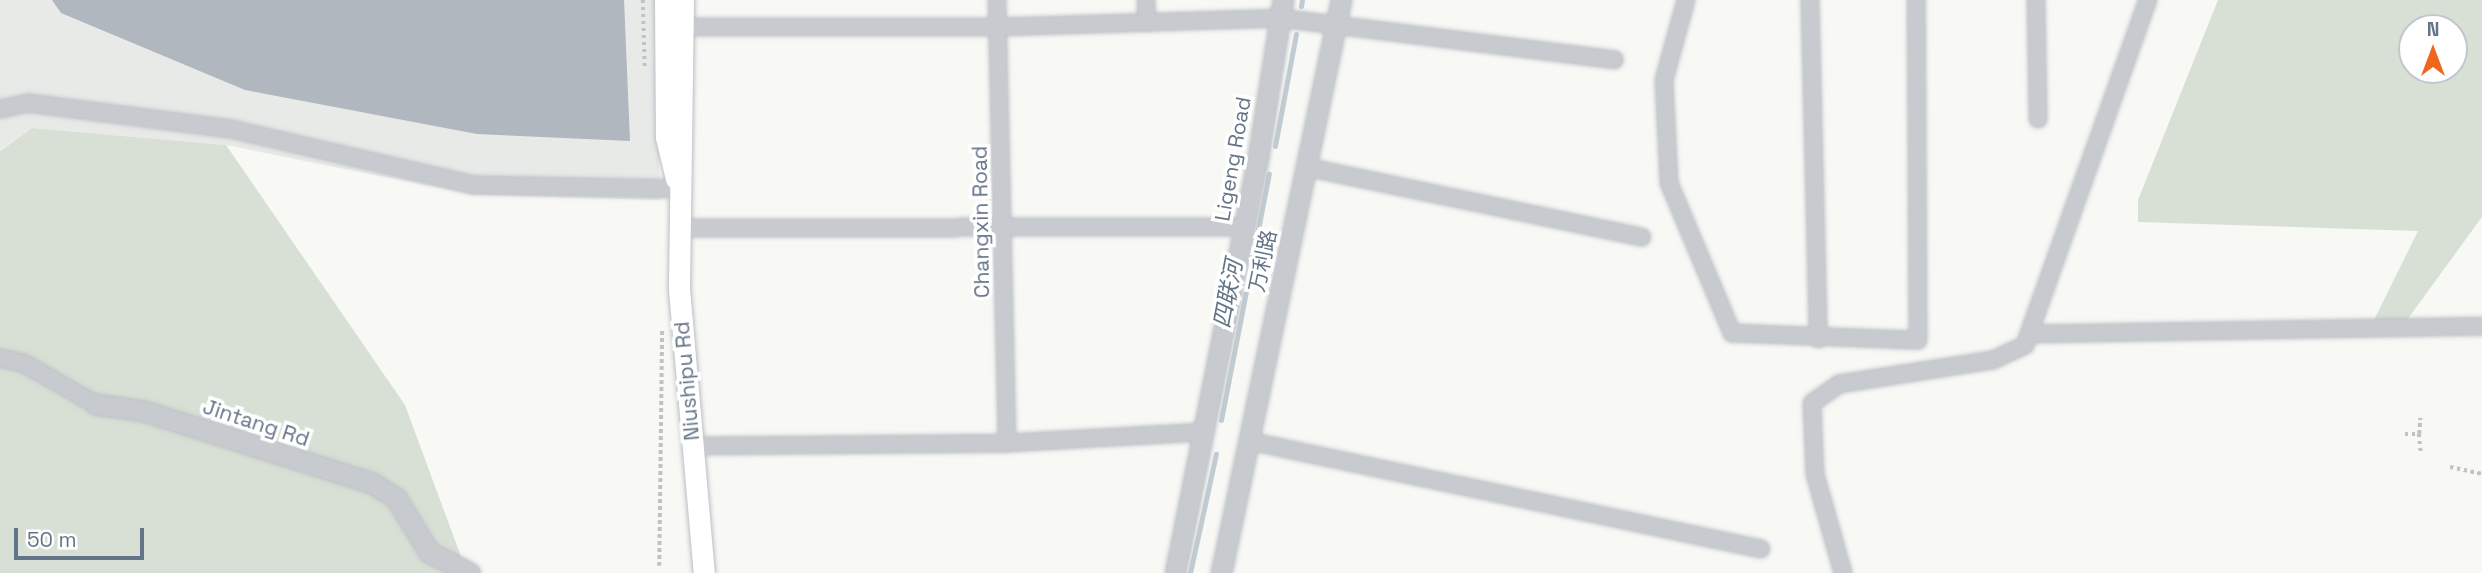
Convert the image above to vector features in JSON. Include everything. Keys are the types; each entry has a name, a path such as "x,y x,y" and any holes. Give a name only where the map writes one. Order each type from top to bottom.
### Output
{"main road":[{"name":"Niushipu Rd","path":"665,0 674,27"},
{"name":"Niushipu Rd","path":"683,0 674,27 666,137 679,189 692,446 704,573"}],"street":[{"name":"Changxin Road","path":"997,0 1007,443"},
{"path":"1146,0 1147,23"},
{"name":"万利路","path":"1221,573 1341,0"},
{"path":"1686,0 1664,80 1670,183 1732,333 1818,339 1918,340 1916,0"},
{"path":"1810,0 1818,339"},
{"path":"2036,0 2039,119"},
{"path":"1843,573 1815,474 1811,414 1816,396 1872,375 2007,357 2032,334 2148,0"},
{"path":"674,27 998,27 1147,23 1281,9 1336,25 1614,60"},
{"name":"Ligeng Road","path":"1175,573 1245,227 1281,9"},
{"path":"0,109 28,103 231,129 474,185 679,189"},
{"path":"1306,167 1642,237"},
{"path":"679,228 1245,227"},
{"path":"2032,334 2482,327"},
{"name":"Jintang Rd","path":"0,358 25,364 95,404 144,411 372,483 396,498 429,552 470,573"},
{"path":"692,446 1007,443 1205,432"},
{"path":"1249,441 1761,549"}],"path":[{"path":"659,566 662,316"},
{"path":"2420,418 2421,452"},
{"path":"2405,435 2419,434"},
{"path":"2450,467 2482,474"}],"shaded area":[{"path":"0,0 655,0 660,200 474,195 226,145 32,128 0,150"},
{"path":"2218,0 2482,0 2482,217 2407,320 2372,324 2418,231 2138,222 2138,200"},
{"path":"32,128 226,145 405,405 467,573 0,573 0,151"}],"building":[{"path":"52,0 624,0 630,141 477,134 245,90 61,13"}],"waterway":[{"name":"四联河","path":"1301,6 1302,0"},
{"name":"四联河","path":"1275,146 1296,34"},
{"name":"四联河","path":"1221,420 1269,174"},
{"name":"四联河","path":"1190,573 1216,454"}]}
